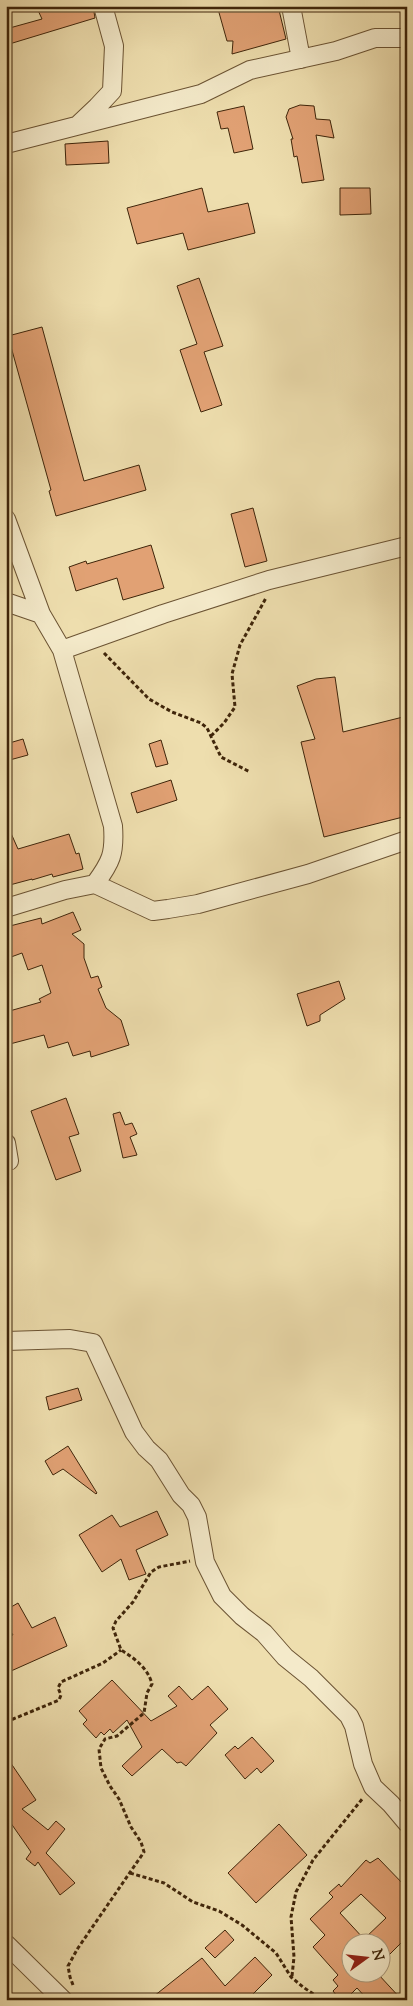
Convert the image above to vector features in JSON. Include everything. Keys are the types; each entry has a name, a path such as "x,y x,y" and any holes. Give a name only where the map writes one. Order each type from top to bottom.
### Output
{"street":[{"path":"76,126 98,107 112,91 114,46 103,6"},
{"path":"291,6 301,59"},
{"path":"6,144 202,94 250,70 336,51 375,38 407,38"},
{"path":"112,91 125,104 142,110"},
{"path":"6,519 41,614 62,650 113,826 115,846 111,862 95,884"},
{"path":"62,650 163,614 283,577 407,546"},
{"path":"6,602 41,614"},
{"path":"6,908 65,890 95,884 153,911 168,910 198,904 308,874 407,840"},
{"path":"6,1143 10,1161"},
{"path":"6,1341 70,1339 93,1342 134,1432 146,1448 159,1460 181,1496 191,1505 197,1518 205,1562 222,1596 242,1616 264,1633 286,1657 350,1716 373,1787 407,1822"},
{"path":"6,1944 69,1996"}],"path":[{"path":"211,736 224,723 235,707 232,674 240,645 264,601 283,577"},
{"path":"91,640 149,699 172,712 201,723 211,736 221,757 250,772"},
{"path":"69,1996 70,1977 68,1966 78,1948 144,1852 141,1842 131,1827 119,1799 101,1768 98,1749 105,1739 117,1736 144,1713 147,1693 152,1684 146,1671 135,1659 121,1650 114,1628 116,1621 132,1602 151,1572 159,1567 170,1564 188,1561 205,1562"},
{"path":"6,1722 60,1700 61,1694 58,1688 61,1682 103,1663 121,1650"},
{"path":"291,1977 294,1958 290,1917 296,1892 313,1860 373,1787"},
{"path":"130,1873 164,1883 193,1902 219,1911 242,1925 276,1953 291,1977 322,2000"}],"building":[{"path":"36,6 93,6 95,18 6,45 6,29 42,19"},
{"path":"229,6 278,6 286,39 232,54 233,41 227,41 218,9"},
{"path":"300,105 314,106 316,119 330,120 334,138 316,135 324,180 302,183 297,156 294,157 291,139 293,139 286,117 289,109"},
{"path":"244,106 253,149 234,153 228,128 221,129 217,112"},
{"path":"108,141 109,163 66,165 65,144"},
{"path":"202,188 208,212 248,203 255,233 188,250 183,233 137,244 127,208"},
{"path":"340,188 370,188 371,214 340,215"},
{"path":"199,278 223,346 204,352 222,405 201,412 180,350 197,344 177,286"},
{"path":"42,327 84,481 139,465 146,490 56,516 49,491 51,490 8,336"},
{"path":"253,508 267,561 245,567 231,514"},
{"path":"151,545 164,588 123,600 117,578 76,591 69,567 86,561 87,564"},
{"path":"335,677 343,732 407,716 407,816 324,837 301,742 315,739 297,686 316,679"},
{"path":"23,739 28,755 6,761 6,744"},
{"path":"161,740 168,764 156,767 149,744"},
{"path":"171,780 177,800 137,813 131,793"},
{"path":"6,822 18,849 69,834 76,854 79,853 83,869 53,877 52,874 6,886"},
{"path":"73,912 81,930 72,934 84,944 84,958 91,978 98,976 102,987 98,989 106,1008 121,1020 129,1045 91,1057 90,1051 73,1056 68,1042 48,1048 44,1035 6,1045 6,1012 41,1002 39,999 51,993 42,965 28,970 22,953 11,957 6,945 6,927 41,918 42,924"},
{"path":"339,981 345,999 320,1015 320,1021 307,1026 297,994"},
{"path":"66,1098 79,1134 69,1137 81,1171 56,1180 31,1111"},
{"path":"120,1112 125,1125 132,1123 137,1134 130,1137 137,1155 123,1158 113,1114"},
{"path":"78,1388 82,1400 49,1410 46,1397"},
{"path":"68,1446 96,1494 63,1469 53,1475 45,1461"},
{"path":"157,1511 168,1535 136,1550 146,1574 129,1580 121,1559 102,1572 79,1535 112,1515 120,1527"},
{"path":"18,1603 32,1628 55,1617 67,1646 11,1671 6,1660 6,1637 13,1635 6,1624 6,1610"},
{"path":"112,1680 151,1721 177,1706 168,1696 179,1686 192,1700 208,1686 228,1709 210,1725 217,1733 186,1766 181,1762 177,1763 162,1749 132,1776 122,1766 142,1747 127,1720 113,1733 110,1729 104,1735 101,1732 96,1738 83,1724 87,1720 79,1711"},
{"path":"252,1737 274,1761 261,1773 257,1768 245,1779 225,1755 235,1746 238,1749"},
{"path":"6,1756 36,1800 22,1809 48,1830 56,1821 65,1829 46,1853 75,1883 60,1895 38,1862 35,1866 26,1859 31,1852 8,1819 6,1820"},
{"path":"279,1824 307,1855 256,1903 228,1873"},
{"path":"378,1858 407,1888 407,1937 390,1954 390,1934 369,1934 386,1918 361,1894 340,1913 359,1934 340,1934 340,1984 387,1984 402,2000 368,2000 357,1988 345,2000 340,2000 333,1991 338,1986 333,1980 338,1975 313,1947 325,1935 310,1919 333,1897 329,1893 339,1884 341,1887 366,1860 370,1863"},
{"path":"225,1930 234,1940 215,1958 205,1948"},
{"path":"255,1957 272,1975 247,2000 149,2000 202,1958 225,1986"}]}
